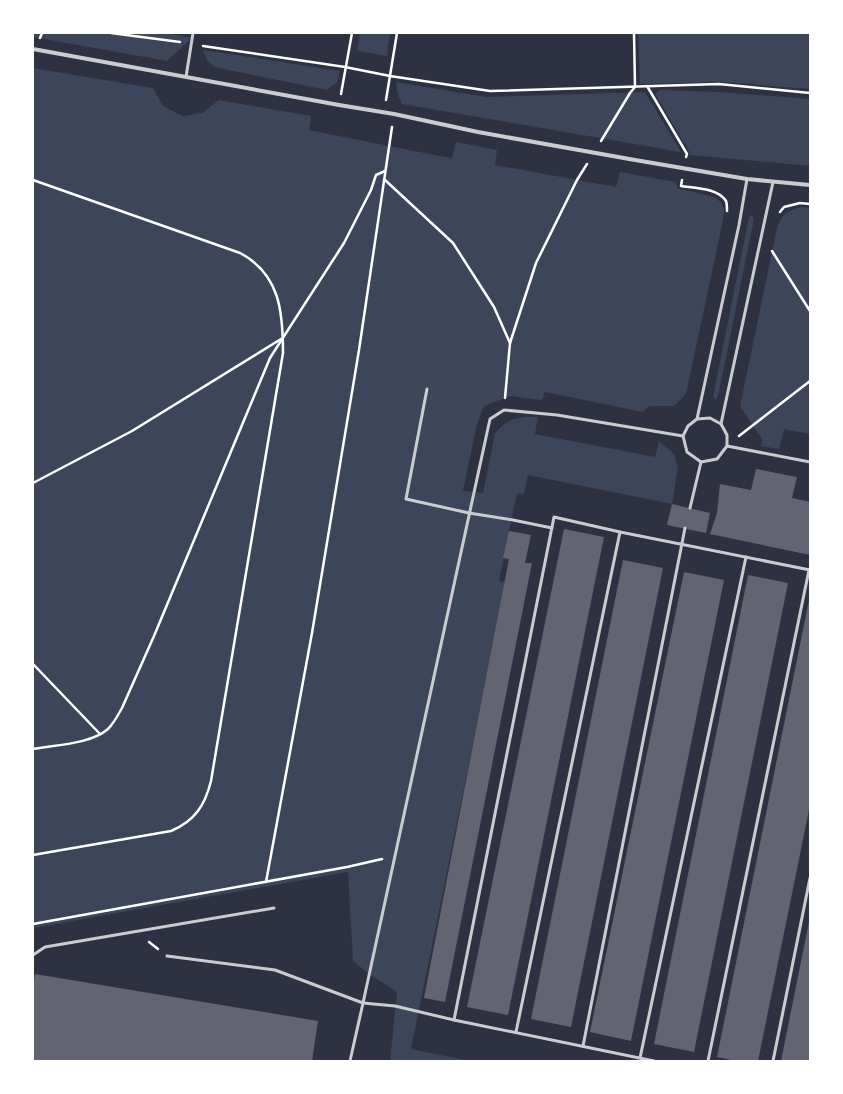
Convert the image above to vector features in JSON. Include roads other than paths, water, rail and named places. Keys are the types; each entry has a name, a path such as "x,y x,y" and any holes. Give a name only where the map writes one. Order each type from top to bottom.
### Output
{"street":[{"path":"33,49 339,106 394,114 478,132 747,178 810,185"}],"lane":[{"path":"186,77 193,33"},
{"path":"697,419 737,233 747,178"},
{"path":"721,424 773,182"},
{"path":"427,388 406,499 469,513 552,528"},
{"path":"350,1061 490,419 504,410 557,415 683,436"},
{"path":"710,418 721,424 727,434 727,446 717,459 701,462 687,452 683,436 688,426 697,419 710,418"},
{"path":"727,446 810,462"},
{"path":"690,508 701,462"},
{"path":"454,1020 554,517 620,532 809,570 708,1061"},
{"path":"583,1046 686,528"},
{"path":"516,1032 620,532"},
{"path":"640,1058 746,558"},
{"path":"773,1061 810,878"},
{"path":"33,955 45,947 274,908"},
{"path":"167,956 275,970 363,1003 395,1006 454,1020 654,1061"}]}
